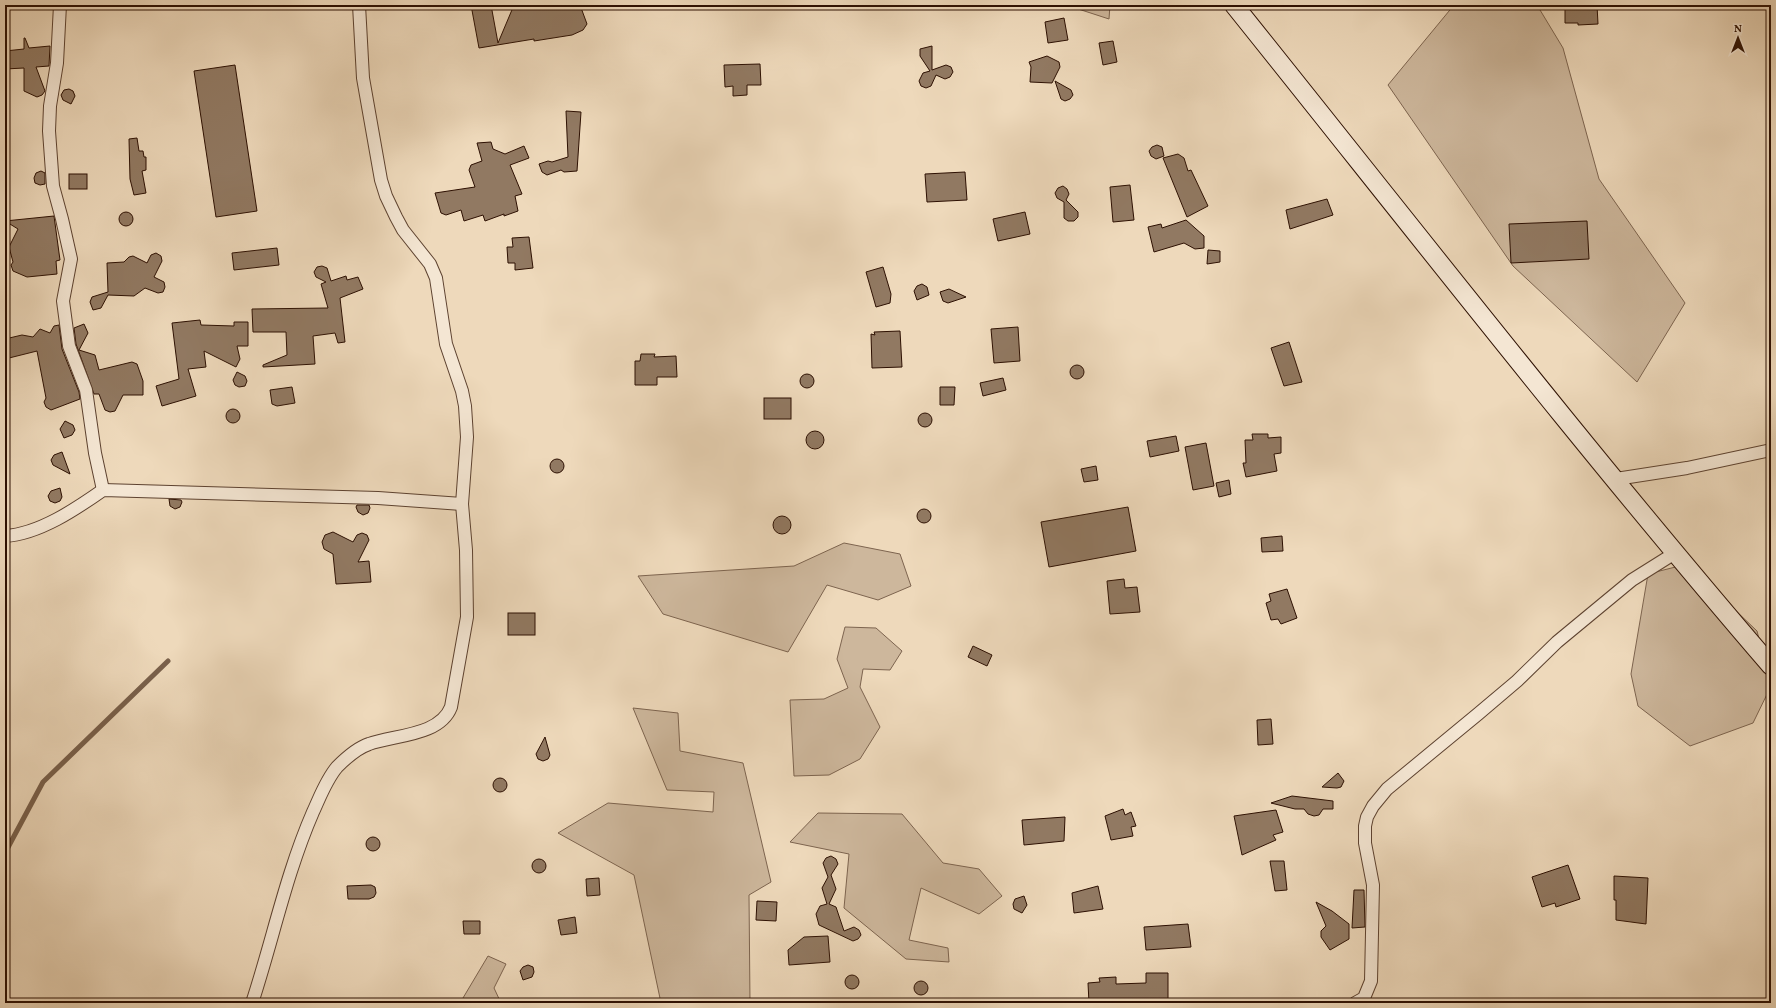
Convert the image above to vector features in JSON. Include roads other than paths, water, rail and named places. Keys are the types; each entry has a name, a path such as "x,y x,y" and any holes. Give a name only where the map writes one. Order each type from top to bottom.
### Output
{"street":[{"path":"60,5 57,64 50,106 49,131 53,186 71,259 63,301 69,346 86,390 95,454 103,490"},
{"path":"252,1003 266,958 284,890 305,830 326,783 337,768 358,749 368,744 430,728 446,718 449,713 463,648 467,617 466,550 462,504 467,421 462,391 446,344 436,278 430,264 403,230 386,196 381,180 363,78 359,5"},
{"path":"1234,5 1430,251 1675,552 1771,666"},
{"path":"1616,479 1687,468 1771,450"},
{"path":"5,536 30,532 73,510 103,490 378,498 462,504"},
{"path":"1355,1003 1364,998 1371,981 1373,885 1365,843 1365,826 1367,817 1374,806 1387,789 1506,691 1557,642 1635,578 1675,552"}],"waterway":[{"path":"5,853 43,782 168,661"}]}
